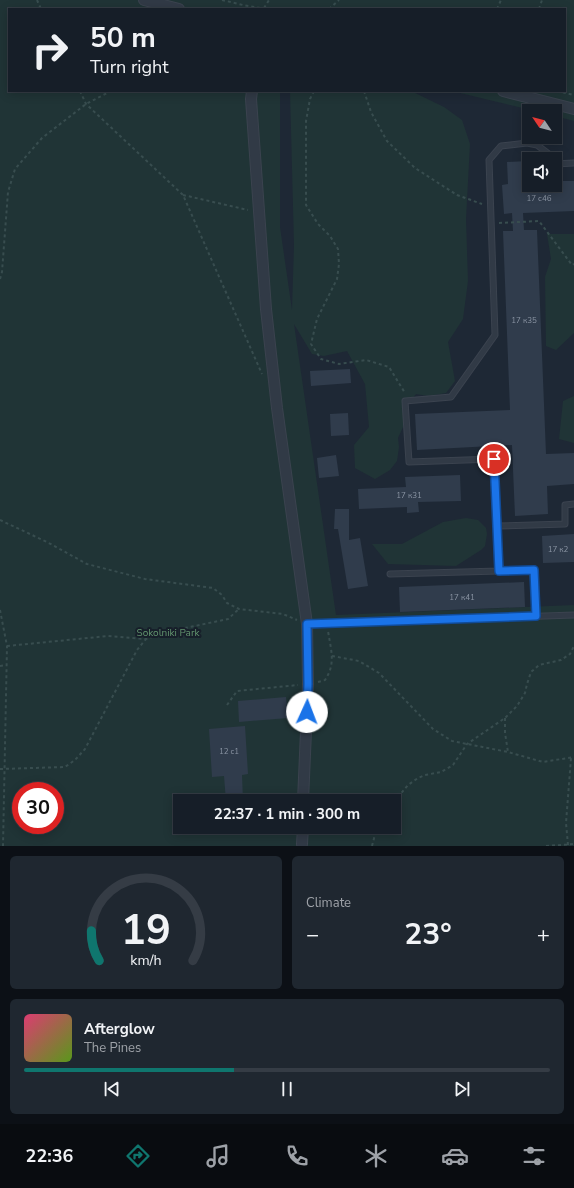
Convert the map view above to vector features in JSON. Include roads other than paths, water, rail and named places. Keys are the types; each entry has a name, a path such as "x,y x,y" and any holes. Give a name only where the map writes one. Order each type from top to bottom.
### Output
{"street":[{"path":"144,0 175,8"},
{"path":"252,92 251,98 266,309 276,401 307,624 308,684 303,794"},
{"path":"506,92 574,109"},
{"path":"302,845 303,834"}],"lane":[{"path":"531,98 531,104"},
{"path":"499,571 494,459 409,462 405,401 451,397 495,335 489,160 501,146 522,144"},
{"path":"532,144 537,145 546,152"},
{"path":"562,164 574,163"},
{"path":"498,526 565,524 564,505 574,504"},
{"path":"390,574 534,570 536,616"},
{"path":"307,624 574,615"}],"park label":[{"name":"Sokolniki Park","path":"168,632"}]}
